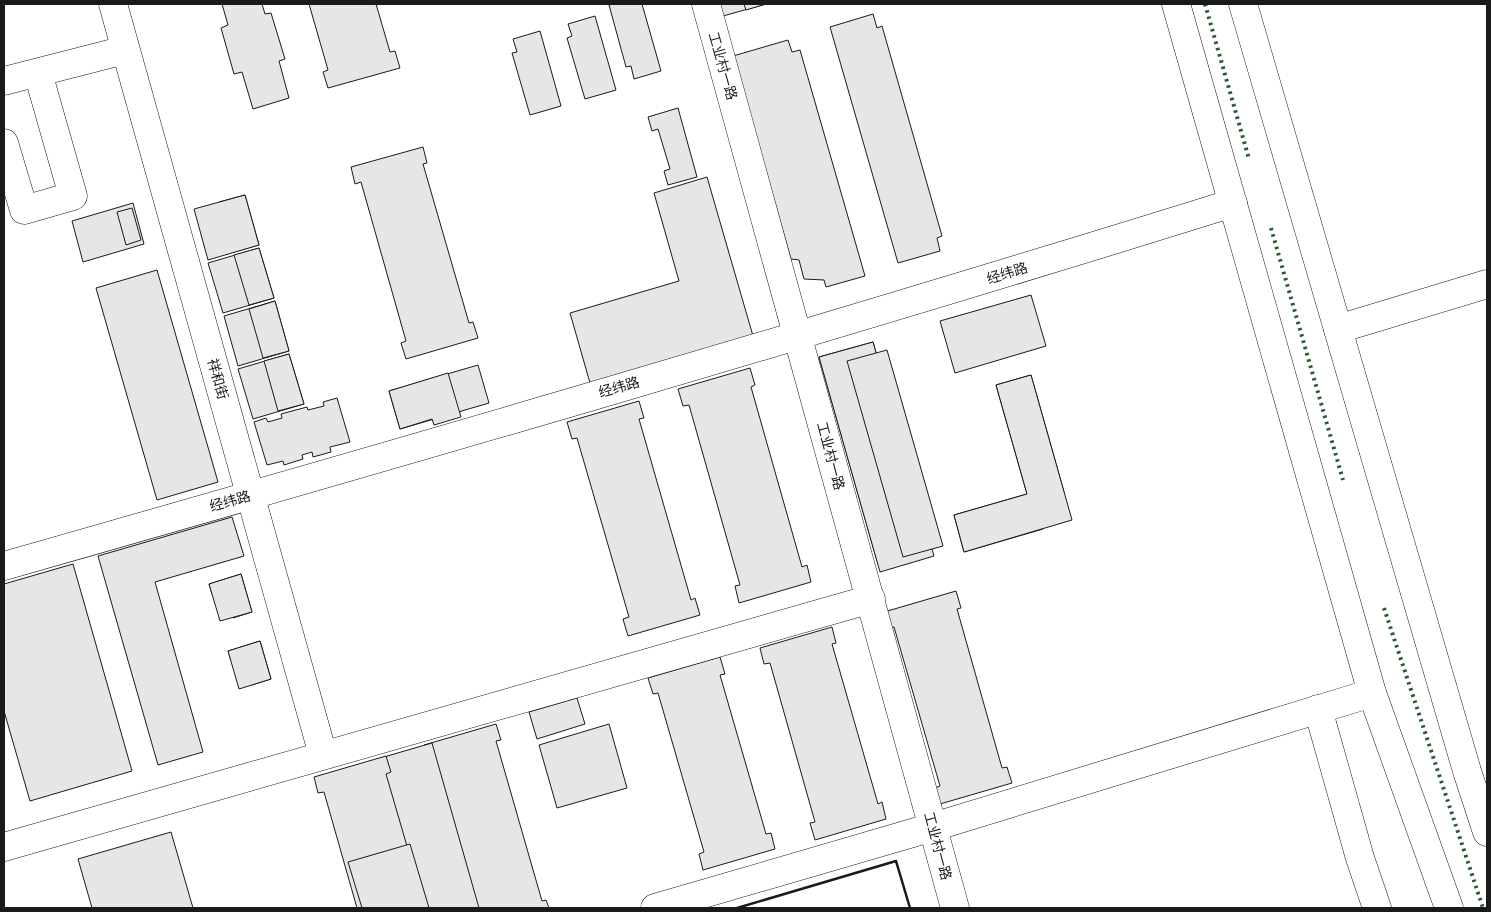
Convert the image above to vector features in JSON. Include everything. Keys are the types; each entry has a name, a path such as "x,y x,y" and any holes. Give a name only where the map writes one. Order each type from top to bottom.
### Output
{"main road":[{"name":"祥和街","path":"112,4 323,755"},
{"name":"工业村一路","path":"706,4 955,908"},
{"path":"1176,4 1372,693 1448,908"},
{"path":"1243,4 1467,771 1487,832"},
{"path":"4,82 125,50"},
{"path":"4,143 24,210 73,196 38,73"},
{"name":"经纬路","path":"4,566 250,496 798,335 1057,258 1233,203"},
{"path":"1338,329 1487,284"},
{"path":"4,847 871,599"},
{"path":"655,908 933,827 1372,693"},
{"path":"1318,709 1360,858 1377,908"},
{"path":"1467,771 1487,789"}],"building":[{"path":"222,4 262,4 265,14 271,13 285,59 279,61 289,98 253,109 242,72 234,74 221,28 228,25"},
{"path":"309,4 376,4 390,52 395,51 400,68 328,88 323,72 328,70"},
{"path":"642,4 661,71 634,79 631,66 626,67 609,5"},
{"path":"719,4 766,4 723,16"},
{"path":"744,4 766,4 746,10"},
{"path":"873,14 877,28 882,26 942,236 937,238 940,251 898,263 830,27"},
{"path":"595,16 616,90 585,99 567,38 572,36 568,24"},
{"path":"540,31 561,106 530,115 512,53 517,52 513,39"},
{"path":"788,40 792,52 800,50 865,276 826,287 824,280 804,279 799,260 791,259 733,56"},
{"path":"678,108 697,177 668,185 664,171 670,169 658,129 652,131 648,117"},
{"path":"423,147 427,163 423,164 469,323 473,322 478,338 406,359 401,343 406,341 361,182 355,184 351,167"},
{"path":"707,177 753,336 590,383 570,313 679,281 654,193"},
{"path":"245,195 259,245 234,252 219,202"},
{"path":"245,195 259,245 208,260 194,209"},
{"path":"133,203 144,244 83,262 72,221"},
{"path":"132,208 141,240 126,245 117,212"},
{"path":"259,248 274,298 223,313 208,263"},
{"path":"259,248 274,298 249,305 234,255"},
{"path":"157,270 218,482 157,500 96,288"},
{"path":"1031,295 1046,346 955,373 940,321"},
{"path":"275,301 289,351 238,366 224,316"},
{"path":"275,301 289,351 263,358 249,309"},
{"path":"873,342 931,546 877,561 819,357"},
{"path":"873,342 934,556 880,572 819,357"},
{"path":"887,350 943,546 903,557 847,361"},
{"path":"289,354 304,404 253,419 238,369"},
{"path":"289,354 304,404 278,411 264,361"},
{"path":"478,365 489,403 400,429 389,391"},
{"path":"750,368 755,385 751,387 802,567 807,565 811,582 739,603 735,586 740,585 689,405 683,406 678,389"},
{"path":"448,373 461,417 434,425 432,419 400,429 389,391"},
{"path":"1031,375 1064,492 1035,501 1043,529 964,552 954,515 1027,494 996,385"},
{"path":"1031,375 1072,520 964,552 954,515 1027,494 996,385"},
{"path":"337,398 350,442 330,447 331,452 313,457 312,452 302,455 303,459 284,465 283,461 267,465 254,422 266,418 268,422 282,418 281,414 307,407 308,410 324,406 323,402"},
{"path":"639,401 644,418 639,419 691,600 695,598 700,615 628,636 623,619 629,617 577,438 572,439 567,422"},
{"path":"232,517 244,556 155,582 203,752 158,765 98,556"},
{"path":"73,564 132,771 30,801 4,711 4,584"},
{"path":"241,574 252,612 233,618 225,590 212,594 209,584"},
{"path":"241,574 252,612 220,621 209,584"},
{"path":"956,591 961,608 957,609 1002,768 1007,767 1012,783 940,804 935,788 940,786 894,627 889,628 884,612"},
{"path":"832,627 836,643 832,644 878,804 882,802 886,819 815,840 810,823 815,822 770,663 764,664 760,648"},
{"path":"260,641 271,679 252,685 244,657 231,661 228,651"},
{"path":"260,641 271,679 239,689 228,651"},
{"path":"720,657 725,674 720,675 766,834 771,833 775,849 703,870 699,854 704,852 658,693 653,694 648,678"},
{"path":"577,698 585,724 537,739 529,712"},
{"path":"496,724 501,740 496,741 542,901 546,900 549,908 476,908 434,760 429,761 424,745"},
{"path":"609,724 627,788 557,808 539,745"},
{"path":"432,743 479,908 419,908 377,759"},
{"path":"386,756 391,772 386,774 425,908 357,908 324,792 318,793 314,777"},
{"path":"171,832 193,908 92,908 78,859"},
{"path":"410,844 429,908 362,908 348,862"}],"hedge":[{"path":"1205,4 1249,159"},
{"path":"1271,228 1343,480"},
{"path":"1384,608 1483,908"}],"wall":[{"path":"737,908 896,861 910,908"}]}
